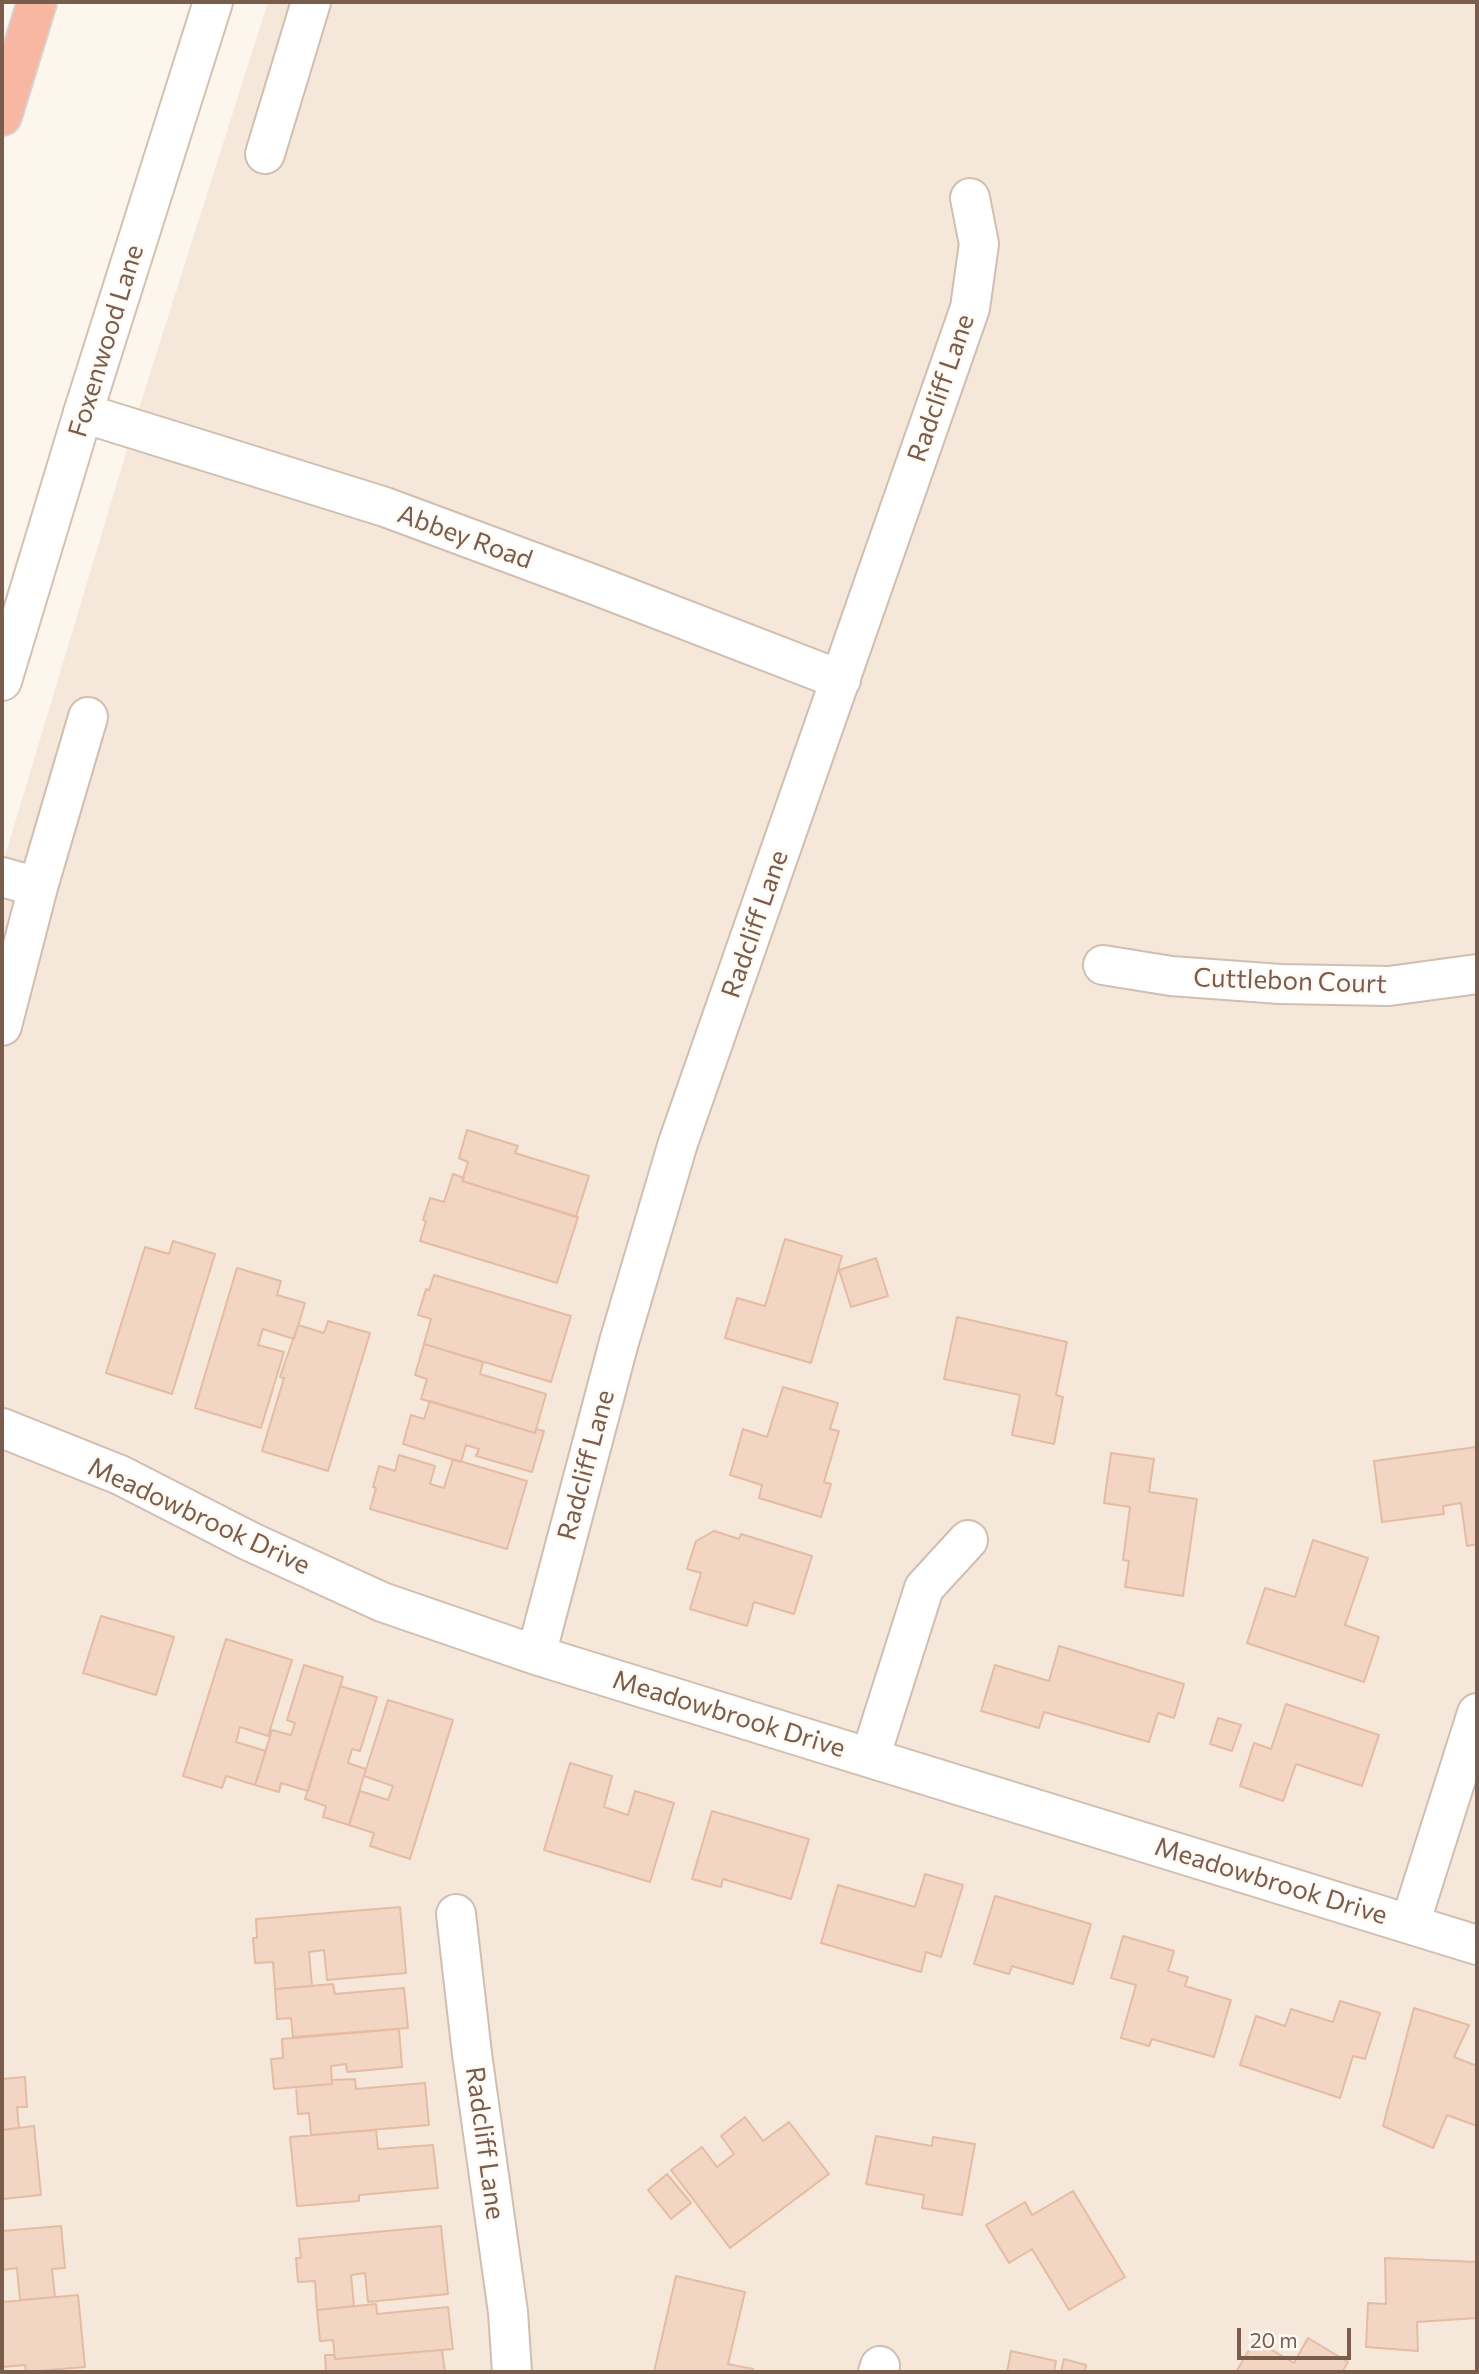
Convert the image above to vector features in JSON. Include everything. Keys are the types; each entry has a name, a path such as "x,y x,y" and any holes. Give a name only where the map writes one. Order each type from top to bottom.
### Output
{"highway":[{"path":"2,116 37,2"}],"street":[{"name":"Foxenwood Lane","path":"2,681 83,413 213,2"},
{"path":"265,154 311,2"},
{"name":"Radcliff Lane","path":"536,1655 619,1342 678,1143 970,308 979,244 970,198"},
{"name":"Abbey Road","path":"83,413 385,507 841,680"},
{"path":"2,1026 38,887 88,716"},
{"path":"2,877 38,887"},
{"name":"Cuttlebon Court","path":"1103,965 1171,976 1280,984 1389,986 1477,974"},
{"name":"Meadowbrook Drive","path":"2,1428 120,1475 250,1541 383,1602 536,1655 1477,1945"},
{"path":"870,1758 924,1588 968,1540"},
{"path":"1410,1924 1477,1713"},
{"name":"Radcliff Lane","path":"456,1914 472,2054 508,2312 512,2372"}],"shaded area":[{"path":"268,2 1477,2 1477,2372 2,2372 2,866 146,386"}],"building":[{"path":"467,1130 518,1146 515,1153 589,1176 576,1217 462,1181 468,1162 459,1158"},
{"path":"453,1174 464,1178 462,1181 578,1217 557,1283 420,1241 430,1198 444,1202"},
{"path":"785,1239 842,1256 811,1363 725,1338 737,1298 765,1306"},
{"path":"173,1241 215,1254 172,1394 106,1373 145,1247 169,1254"},
{"path":"876,1258 888,1296 851,1307 839,1270"},
{"path":"237,1268 281,1281 277,1295 305,1303 294,1339 263,1329 258,1345 284,1352 261,1428 195,1408"},
{"path":"434,1275 571,1316 551,1382 424,1344 431,1319 418,1315 426,1289 429,1290"},
{"path":"957,1317 1067,1342 1056,1395 1063,1397 1054,1444 1012,1435 1020,1395 944,1379"},
{"path":"328,1321 370,1333 328,1471 262,1451 284,1378 280,1377 298,1325 324,1333"},
{"path":"424,1344 483,1362 480,1374 546,1394 535,1433 421,1399 427,1379 415,1375"},
{"path":"783,1387 838,1403 830,1429 839,1431 824,1482 831,1484 821,1517 759,1498 762,1485 730,1475 743,1429 767,1437"},
{"path":"430,1401 535,1433 536,1429 544,1431 532,1472 476,1456 479,1449 466,1445 461,1462 403,1444 411,1415 424,1419"},
{"path":"1476,1447 1477,1544 1467,1546 1461,1503 1443,1506 1444,1514 1382,1522 1374,1461"},
{"path":"1111,1453 1154,1459 1149,1492 1197,1499 1183,1596 1125,1587 1129,1561 1123,1560 1130,1507 1104,1503"},
{"path":"399,1455 435,1466 430,1484 444,1488 453,1459 527,1481 507,1549 370,1509 379,1466 395,1471"},
{"path":"714,1531 739,1539 741,1534 812,1556 794,1614 754,1602 747,1626 690,1609 701,1573 687,1569 696,1541"},
{"path":"1313,1540 1368,1558 1345,1625 1379,1637 1364,1682 1247,1643 1265,1588 1295,1597"},
{"path":"101,1616 174,1637 156,1695 83,1673"},
{"path":"226,1639 292,1660 268,1736 240,1727 236,1742 266,1751 255,1785 226,1776 222,1788 183,1776"},
{"path":"1059,1646 1184,1684 1174,1718 1158,1713 1149,1742 1044,1712 1039,1728 981,1711 995,1665 1049,1681"},
{"path":"304,1665 343,1677 308,1791 281,1783 279,1792 255,1785 272,1730 291,1735 295,1723 287,1720"},
{"path":"340,1686 377,1697 360,1751 352,1749 348,1763 366,1769 349,1825 323,1817 326,1806 305,1799"},
{"path":"388,1700 453,1720 410,1859 370,1846 374,1833 349,1825 360,1791 388,1800 393,1786 364,1776"},
{"path":"1286,1704 1379,1735 1362,1786 1296,1764 1283,1801 1240,1786 1254,1743 1271,1749"},
{"path":"1218,1718 1241,1725 1232,1751 1210,1744"},
{"path":"570,1763 612,1776 604,1807 628,1815 635,1791 674,1803 650,1882 544,1850"},
{"path":"712,1811 809,1839 791,1899 723,1879 721,1887 692,1879"},
{"path":"925,1874 963,1885 941,1957 926,1952 921,1972 821,1943 838,1885 915,1907"},
{"path":"995,1896 1091,1924 1073,1984 1012,1966 1009,1974 974,1964"},
{"path":"400,1907 406,1973 327,1980 324,1950 309,1952 312,1986 275,1989 273,1962 255,1963 253,1938 257,1938 256,1919"},
{"path":"1123,1936 1174,1951 1168,1971 1188,1977 1185,1986 1231,2000 1214,2057 1152,2039 1149,2046 1121,2038 1136,1985 1111,1978"},
{"path":"333,1984 335,1994 404,1988 408,2028 293,2037 291,2018 277,2019 275,1989"},
{"path":"1340,2001 1380,2013 1365,2059 1353,2056 1340,2098 1240,2065 1256,2016 1285,2026 1291,2009 1333,2022"},
{"path":"1414,2008 1469,2025 1454,2057 1477,2066 1477,2126 1447,2115 1433,2148 1383,2126"},
{"path":"399,2029 402,2067 347,2072 346,2064 331,2066 332,2084 274,2089 271,2059 283,2058 282,2039"},
{"path":"25,2077 27,2107 17,2107 19,2128 2,2130 2,2079"},
{"path":"355,2079 356,2089 425,2083 429,2125 311,2135 309,2113 298,2114 296,2087"},
{"path":"745,2117 763,2141 789,2122 829,2174 730,2248 671,2170 702,2147 717,2167 734,2154 721,2136"},
{"path":"34,2126 41,2195 2,2199 2,2130"},
{"path":"376,2130 378,2149 433,2145 438,2188 359,2195 359,2201 297,2206 290,2137"},
{"path":"876,2136 932,2146 933,2137 975,2144 962,2215 922,2208 924,2195 866,2184"},
{"path":"667,2174 691,2203 671,2219 648,2190"},
{"path":"1073,2191 1125,2277 1069,2310 1032,2249 1009,2263 986,2225 1025,2202 1032,2215"},
{"path":"61,2226 65,2268 52,2269 55,2297 20,2300 17,2268 2,2270 2,2231"},
{"path":"441,2226 448,2294 368,2302 365,2273 351,2275 354,2306 317,2310 315,2281 298,2282 296,2258 301,2258 299,2239"},
{"path":"1385,2258 1477,2262 1477,2318 1417,2322 1418,2351 1366,2347 1368,2303 1386,2304"},
{"path":"676,2276 745,2292 728,2364 753,2369 752,2372 654,2372"},
{"path":"78,2295 85,2367 26,2372 25,2365 2,2367 2,2302"},
{"path":"376,2304 377,2314 448,2307 453,2349 335,2359 333,2340 320,2341 317,2310"},
{"path":"1308,2338 1348,2362 1342,2372 1236,2372 1255,2340 1294,2363"},
{"path":"442,2350 445,2372 326,2372 325,2355 334,2355 335,2359"},
{"path":"1011,2351 1056,2361 1054,2372 1007,2372"},
{"path":"1064,2359 1086,2365 1085,2372 1061,2372"}]}
